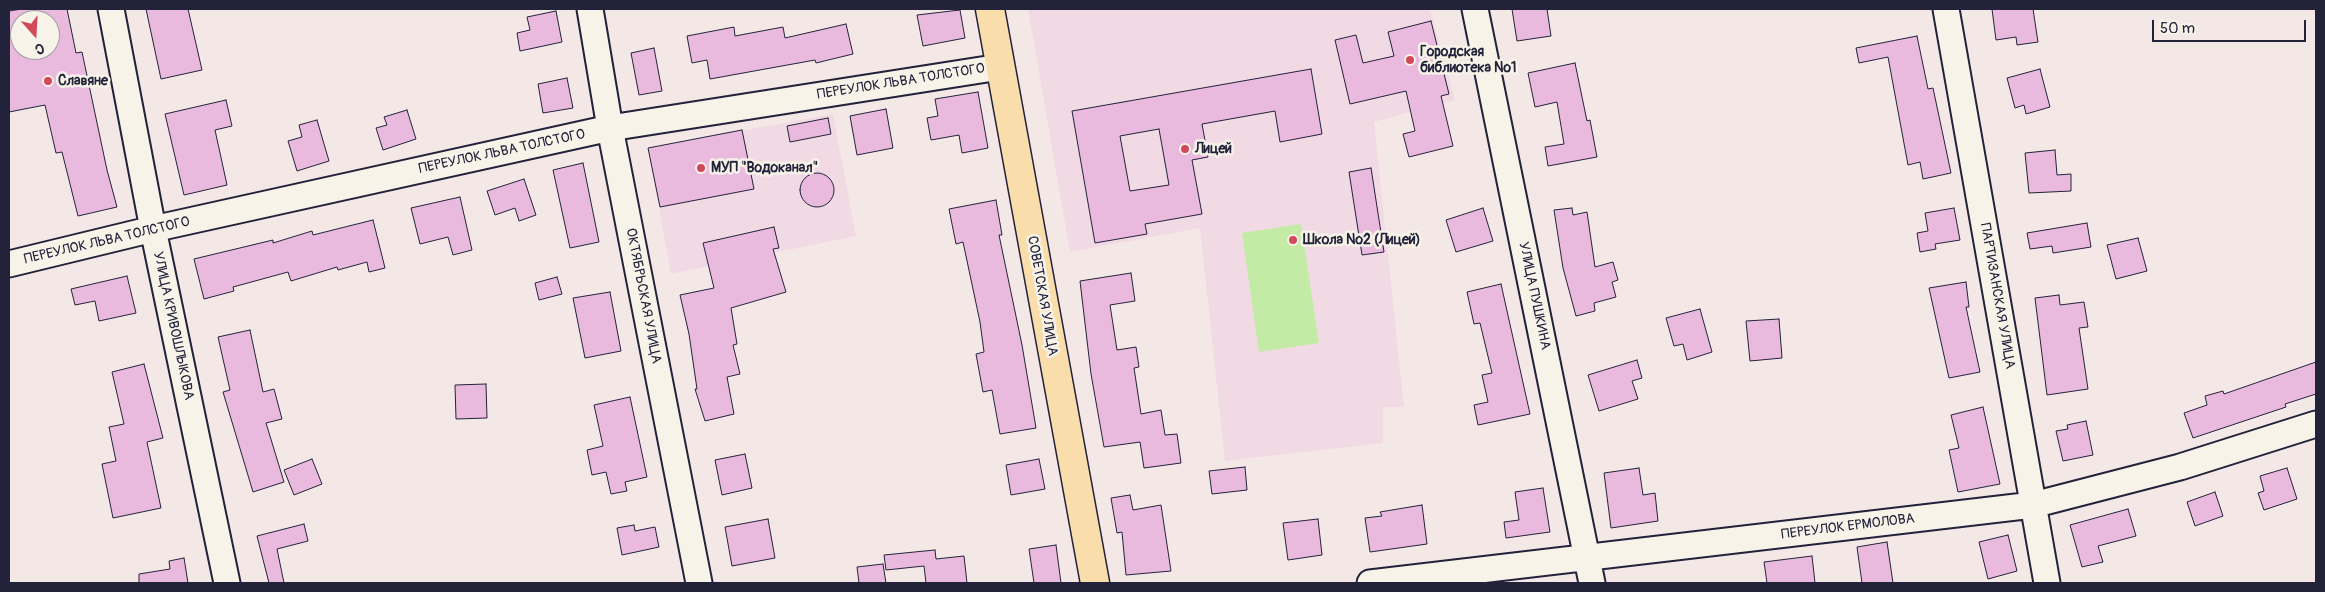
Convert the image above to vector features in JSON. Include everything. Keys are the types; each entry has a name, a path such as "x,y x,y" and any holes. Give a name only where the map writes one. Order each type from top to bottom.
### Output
{"main road":[{"name":"СОВЕТСКАЯ УЛИЦА","path":"990,9 1095,583"}],"street":[{"name":"УЛИЦА КРИВОШЛЫКОВА","path":"111,9 153,229 227,583"},
{"name":"ОКТЯБРЬСКАЯ УЛИЦА","path":"590,9 610,128 699,583"},
{"name":"УЛИЦА ПУШКИНА","path":"1474,9 1592,583"},
{"name":"ПАРТИЗАНСКАЯ УЛИЦА","path":"1946,9 2047,583"},
{"name":"ПЕРЕУЛОК ЛЬВА ТОЛСТОГО","path":"9,264 153,229 610,128 1000,67"},
{"name":"ПЕРЕУЛОК ЕРМОЛОВА","path":"1370,583 2033,505 2180,467 2316,424"}],"shaded area":[{"name":"Школа №2 (Лицей)","path":"1028,9 1430,9 1455,100 1374,122 1404,407 1383,407 1383,443 1225,461 1200,228 1070,252"},
{"path":"833,114 856,236 671,274 648,148"}],"green space":[{"path":"1301,224 1319,343 1259,352 1242,233"}],"building":[{"path":"67,9 76,53 82,52 107,170 117,207 78,216 62,152 56,153 45,105 9,112 9,11 10,60 60,60 60,10 16,10"},
{"path":"146,9 188,9 202,70 161,79"},
{"path":"1512,9 1547,9 1551,36 1517,41"},
{"path":"1992,9 2033,9 2038,42 2017,45 2016,37 1996,40"},
{"path":"960,10 965,38 923,46 917,15"},
{"path":"556,11 562,42 520,51 517,33 530,30 527,17"},
{"name":"Городская библиотека №1","path":"1431,21 1449,94 1441,96 1453,146 1409,157 1403,134 1415,131 1406,91 1350,104 1335,40 1356,35 1363,63 1394,56 1388,32"},
{"path":"846,24 853,54 816,63 815,60 710,79 707,60 692,63 687,36 734,27 735,36 783,27 785,38"},
{"path":"1917,36 1928,89 1933,88 1951,173 1923,179 1920,162 1908,165 1888,57 1859,63 1856,48"},
{"path":"654,48 662,91 639,95 631,53"},
{"path":"1575,63 1587,121 1590,120 1597,157 1548,166 1545,147 1564,144 1557,102 1535,107 1528,73"},
{"name":"Лицей","path":"1311,69 1322,134 1280,142 1275,111 1202,124 1208,157 1192,160 1202,214 1145,224 1147,234 1095,243 1072,111","holes":["1159,129 1169,185 1130,191 1120,136"]},
{"path":"2040,69 2050,107 2026,114 2024,105 2015,108 2007,78"},
{"path":"567,78 573,108 543,113 538,84"},
{"path":"978,92 988,148 962,153 959,135 931,140 927,118 938,116 935,99"},
{"path":"226,100 232,126 215,130 227,185 184,195 165,114"},
{"path":"886,109 893,148 857,155 850,116"},
{"path":"407,110 416,139 383,150 376,128 387,125 384,117"},
{"path":"828,118 831,134 790,142 787,126"},
{"path":"317,120 329,161 297,171 288,141 302,137 299,125"},
{"name":"МУП \"Водоканал\"","path":"742,130 754,189 660,207 648,148"},
{"path":"2055,150 2057,175 2071,174 2071,191 2029,193 2025,153"},
{"path":"583,163 599,242 570,248 553,170"},
{"path":"1371,168 1384,252 1362,255 1349,172"},
{"path":"817,173 824,174 829,178 833,183 833,197 829,202 824,206 817,207 810,206 805,202 801,197 800,190 801,183 805,178 810,174"},
{"path":"524,179 536,215 519,221 515,208 495,215 487,191"},
{"path":"460,197 472,250 453,255 448,237 420,244 411,208"},
{"path":"996,200 1002,235 999,235 1022,345 1036,428 1000,434 992,390 983,392 976,354 984,352 980,322 963,242 956,244 949,209"},
{"path":"1483,208 1493,241 1456,252 1446,220"},
{"path":"1572,208 1573,215 1587,212 1595,267 1613,262 1618,280 1612,282 1616,297 1594,303 1595,311 1576,316 1563,268 1554,210"},
{"path":"1954,208 1960,240 1935,244 1936,249 1920,252 1917,233 1928,231 1925,213"},
{"path":"373,220 385,268 369,272 367,262 338,270 337,267 291,281 288,272 233,287 234,291 204,299 194,259 273,240 273,243 312,231 313,235"},
{"path":"2087,223 2091,247 2053,253 2052,246 2030,249 2027,233"},
{"path":"774,227 779,248 773,249 786,292 731,308 737,344 733,345 740,374 727,377 734,414 705,421 695,389 697,389 689,334 680,295 714,288 703,243"},
{"path":"2138,238 2147,271 2116,279 2107,245"},
{"path":"1131,273 1135,301 1110,305 1117,350 1136,347 1139,367 1134,368 1141,414 1161,410 1165,435 1177,434 1181,463 1144,468 1140,442 1104,447 1091,374 1080,281"},
{"path":"127,276 136,313 99,321 95,301 75,305 71,289"},
{"path":"557,277 562,294 539,300 535,283"},
{"path":"1966,282 1969,307 1966,307 1980,372 1949,378 1929,288"},
{"path":"1501,284 1530,414 1478,425 1474,405 1488,402 1482,375 1492,373 1480,323 1474,324 1467,292"},
{"path":"610,292 621,351 585,358 573,298"},
{"path":"2059,295 2060,305 2084,302 2088,327 2079,328 2088,389 2047,395 2035,298"},
{"path":"1700,309 1712,352 1687,360 1683,344 1674,346 1666,318"},
{"path":"1779,319 1782,358 1750,361 1746,321"},
{"path":"250,330 263,392 274,389 282,419 266,423 284,482 253,492 223,392 230,390 218,337"},
{"path":"1637,360 1642,378 1632,381 1638,399 1599,411 1588,375"},
{"path":"2316,362 2316,394 2285,404 2286,407 2193,438 2184,413 2207,405 2205,396 2223,391 2224,394"},
{"path":"144,364 163,438 147,442 161,508 113,518 102,464 116,461 109,427 124,424 112,372"},
{"path":"486,384 487,418 456,419 455,385"},
{"path":"630,397 647,477 625,482 627,491 611,494 606,472 592,475 587,450 603,446 594,405"},
{"path":"1983,407 2000,484 1958,492 1949,450 1959,448 1951,415"},
{"path":"2086,421 2093,455 2063,461 2056,431 2068,429 2067,425"},
{"path":"745,454 752,488 722,495 715,460"},
{"path":"312,459 322,484 294,495 284,470"},
{"path":"1039,459 1045,489 1011,495 1006,465"},
{"path":"1245,467 1247,490 1212,494 1209,471"},
{"path":"1639,468 1643,495 1655,493 1658,521 1611,528 1604,473"},
{"path":"2287,468 2297,499 2264,510 2258,493 2264,491 2260,476"},
{"path":"1543,488 1550,532 1506,538 1504,522 1519,520 1515,492"},
{"path":"2215,492 2223,516 2195,526 2187,502"},
{"path":"1130,495 1133,510 1161,505 1171,571 1126,575 1122,532 1117,533 1111,498"},
{"path":"1422,505 1427,544 1370,552 1365,518 1382,516 1380,512"},
{"path":"2128,509 2136,536 2098,546 2103,562 2082,567 2070,525"},
{"path":"768,519 775,558 732,566 725,527"},
{"path":"1318,519 1322,555 1288,560 1283,523"},
{"path":"304,524 308,541 277,549 284,583 269,583 257,536"},
{"path":"634,525 635,531 655,527 659,547 622,555 617,528"},
{"path":"2008,535 2017,571 1988,579 1979,542"},
{"path":"1887,542 1893,583 1862,583 1857,547"},
{"path":"1056,545 1061,583 1034,583 1029,549"},
{"path":"935,550 936,559 964,556 967,583 926,583 924,566 886,570 884,555"},
{"path":"1812,556 1815,583 1767,583 1764,562"},
{"path":"184,558 188,583 139,583 139,574 170,569 169,561"},
{"path":"883,564 886,583 859,583 857,567"}],"place":[{"name":"Городская библиотека №1","path":"1410,60"},
{"name":"Славяне","path":"48,81"},
{"name":"Лицей","path":"1185,149"},
{"name":"МУП \"Водоканал\"","path":"701,168"},
{"name":"Школа №2 (Лицей)","path":"1293,240"}]}
